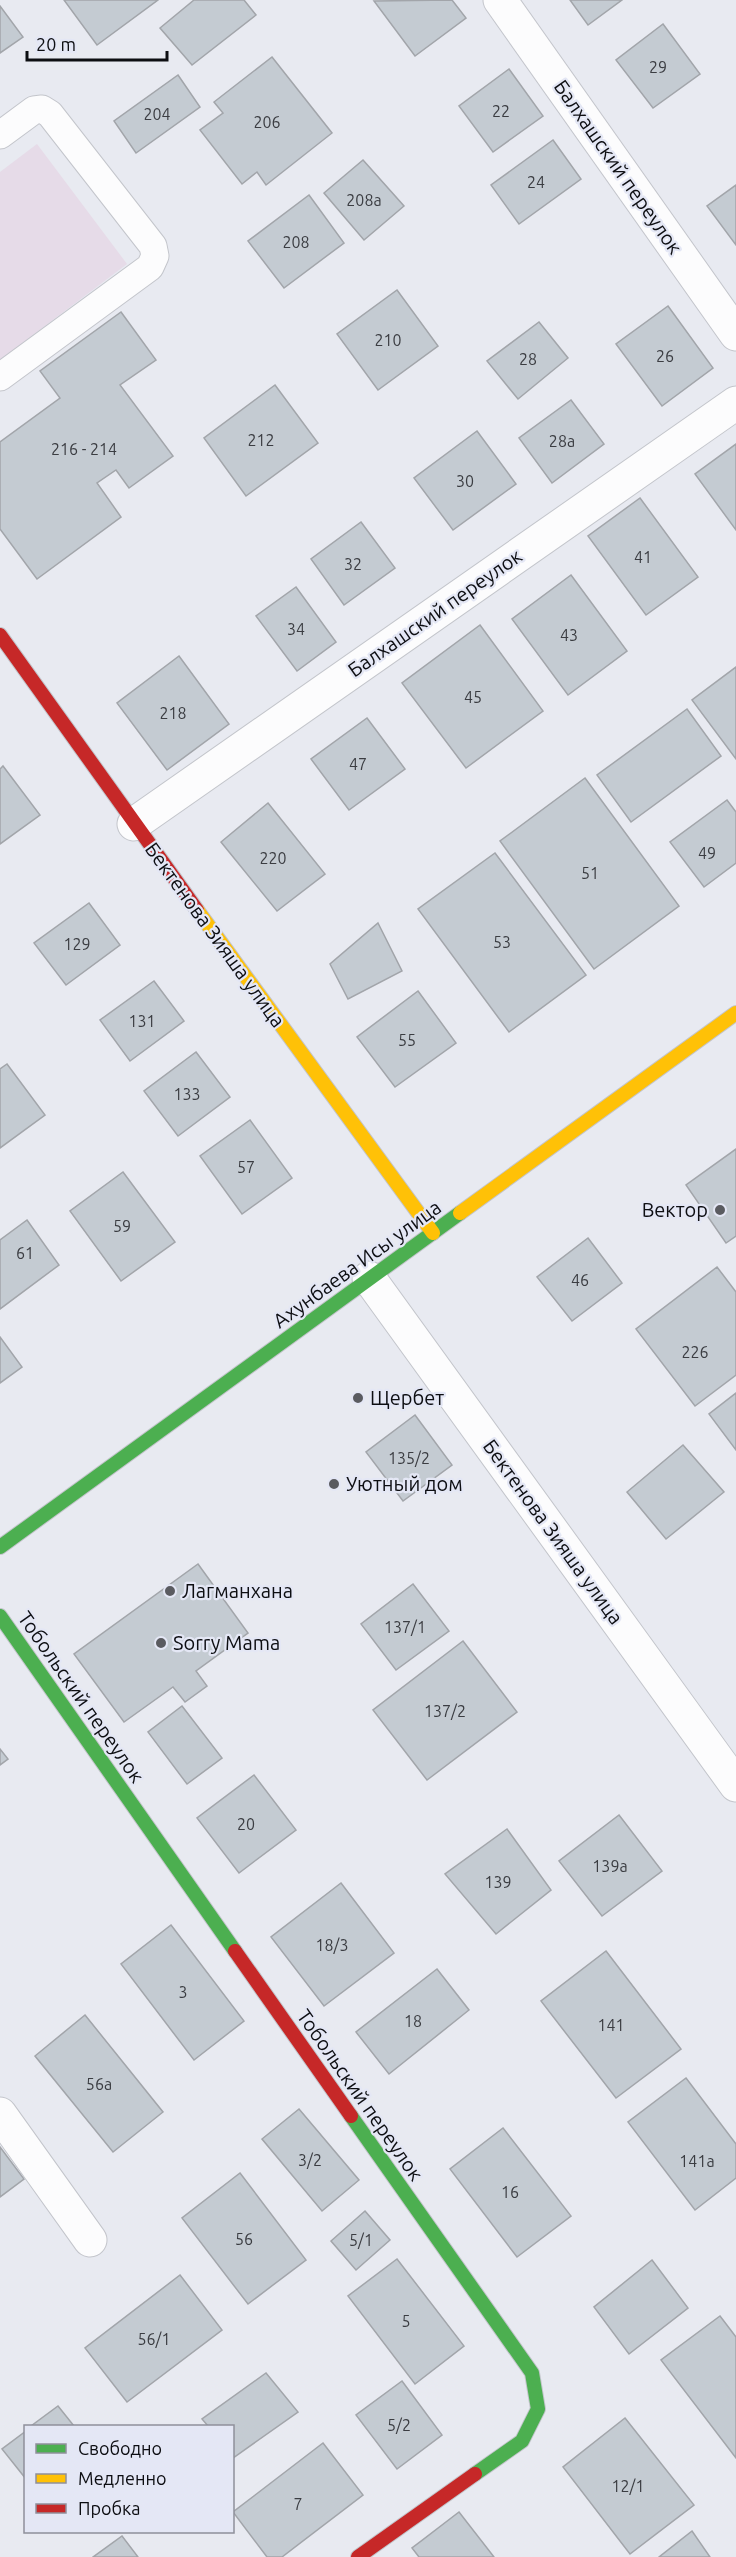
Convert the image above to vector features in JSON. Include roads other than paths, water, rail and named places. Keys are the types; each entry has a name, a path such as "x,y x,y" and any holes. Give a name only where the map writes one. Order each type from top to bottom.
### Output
{"street":[{"name":"Балхашский переулок","path":"500,0 736,334"},
{"name":"Балхашский переулок","path":"134,824 736,403"},
{"name":"Бектенова Зияша улица","path":"0,635 134,824 433,1233"},
{"name":"Ахунбаева Исы улица","path":"0,1547 736,1013"},
{"name":"Бектенова Зияша улица","path":"369,1278 736,1785"},
{"name":"Тобольский переулок","path":"0,1616 532,2373 538,2409 522,2441 358,2557"},
{"path":"0,2114 90,2240"}],"lane":[{"path":"0,135 34,110 42,109 50,114 153,246 155,256 150,267 0,377"}],"place":[{"name":"Вектор","path":"720,1210"},
{"name":"Щербет","path":"358,1398"},
{"name":"Уютный дом","path":"334,1484"},
{"name":"Лагманхана","path":"170,1591"},
{"name":"Sorry Mama","path":"161,1643"}]}
